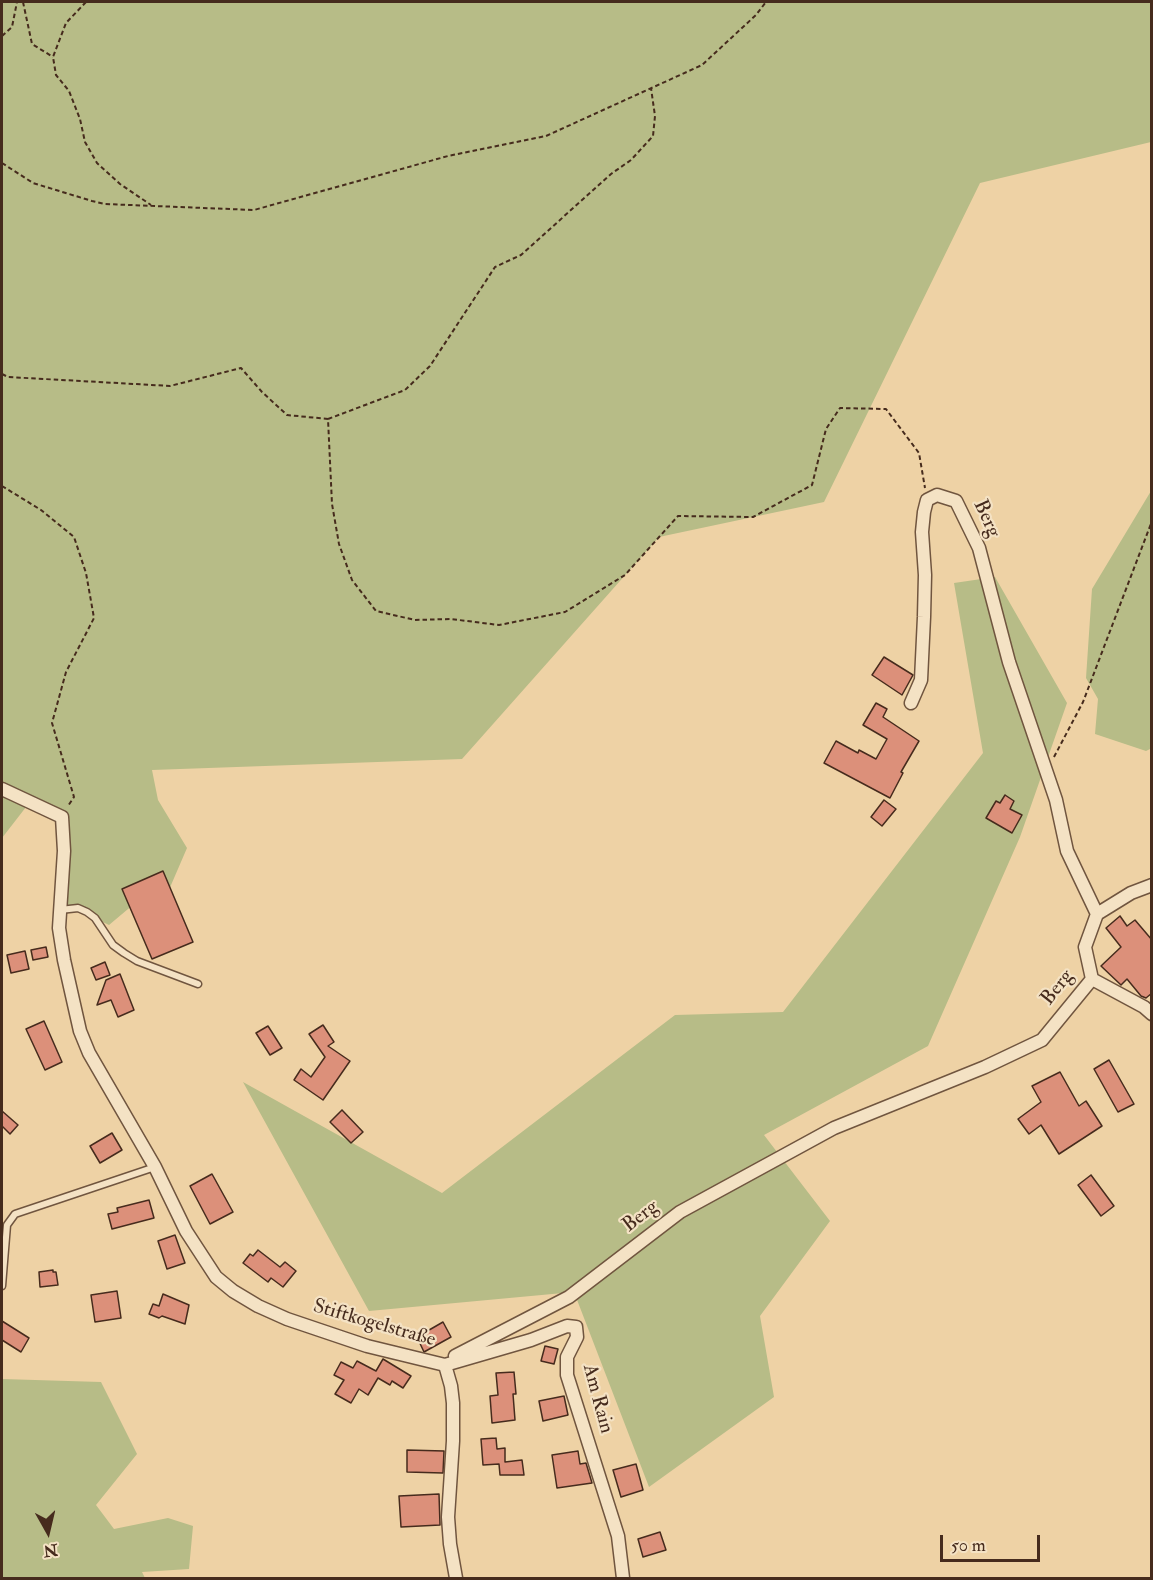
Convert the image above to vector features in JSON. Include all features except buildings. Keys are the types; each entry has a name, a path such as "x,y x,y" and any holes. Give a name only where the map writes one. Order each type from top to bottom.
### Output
{"street":[{"name":"Berg","path":"445,1365 455,1356 569,1297 680,1212 834,1128 985,1067 1042,1040 1092,980 1085,947 1097,914 1067,851 1056,800 1009,662 980,548 956,501 938,495 927,500"},
{"path":"911,703 921,681 925,585 922,532 927,500"},
{"path":"2,789 62,817"},
{"name":"Stiftkogelstraße","path":"62,817 64,851 59,928 80,1031 89,1053 155,1167 186,1231 216,1277 233,1291 258,1306 287,1319 367,1346 445,1365 453,1403 448,1517 456,1578"},
{"path":"1097,914 1131,893 1152,885"},
{"path":"1092,980 1144,1007 1152,1014"},
{"name":"Am Rain","path":"445,1365 531,1340 567,1326 576,1327 577,1337 567,1357 567,1375 618,1536 624,1578"}],"lane":[{"path":"60,910 78,908 87,912 95,918 113,945 124,953 137,961 198,984"},
{"path":"2,1286 7,1225 15,1214 155,1167"}],"path":[{"path":"2,36 12,27 17,2"},
{"path":"23,2 32,44 53,57"},
{"path":"86,2 66,23 53,57 56,75 69,91 80,119 85,142 97,163 120,184 151,206"},
{"path":"2,163 33,183 92,201 254,210 447,156 546,136 702,65 756,15 766,2"},
{"path":"2,374 8,377 170,386 241,368 287,415 328,419 405,390 430,366 495,267 521,255 595,188 631,160 654,136 655,116 651,88"},
{"path":"328,419 332,504 339,544 352,580 376,611 415,620 451,619 499,625 565,612 625,575 678,516 753,517 812,485 826,429 840,408 886,409 919,453 927,500"},
{"path":"2,486 41,510 74,537 86,573 94,618 66,672 52,723 74,796 62,817"},
{"path":"1046,771 1083,702 1152,521"}],"green space":[{"path":"2,2 1151,2 1151,142 980,183 824,502 659,537 462,759 152,770 158,800 187,848 165,899 134,904 109,925 65,904 69,818 33,798 2,838"},
{"path":"1151,491 1152,748 1146,751 1095,734 1098,699 1086,678 1092,589"},
{"path":"995,577 1067,703 1020,837 928,1046 764,1135 830,1221 760,1316 774,1397 649,1487 574,1292 369,1311 243,1082 442,1193 675,1015 783,1012 983,753 954,583"},
{"path":"2,1379 101,1382 137,1454 96,1505 114,1529 168,1518 193,1526 189,1569 142,1572 145,1578 2,1578"}]}
